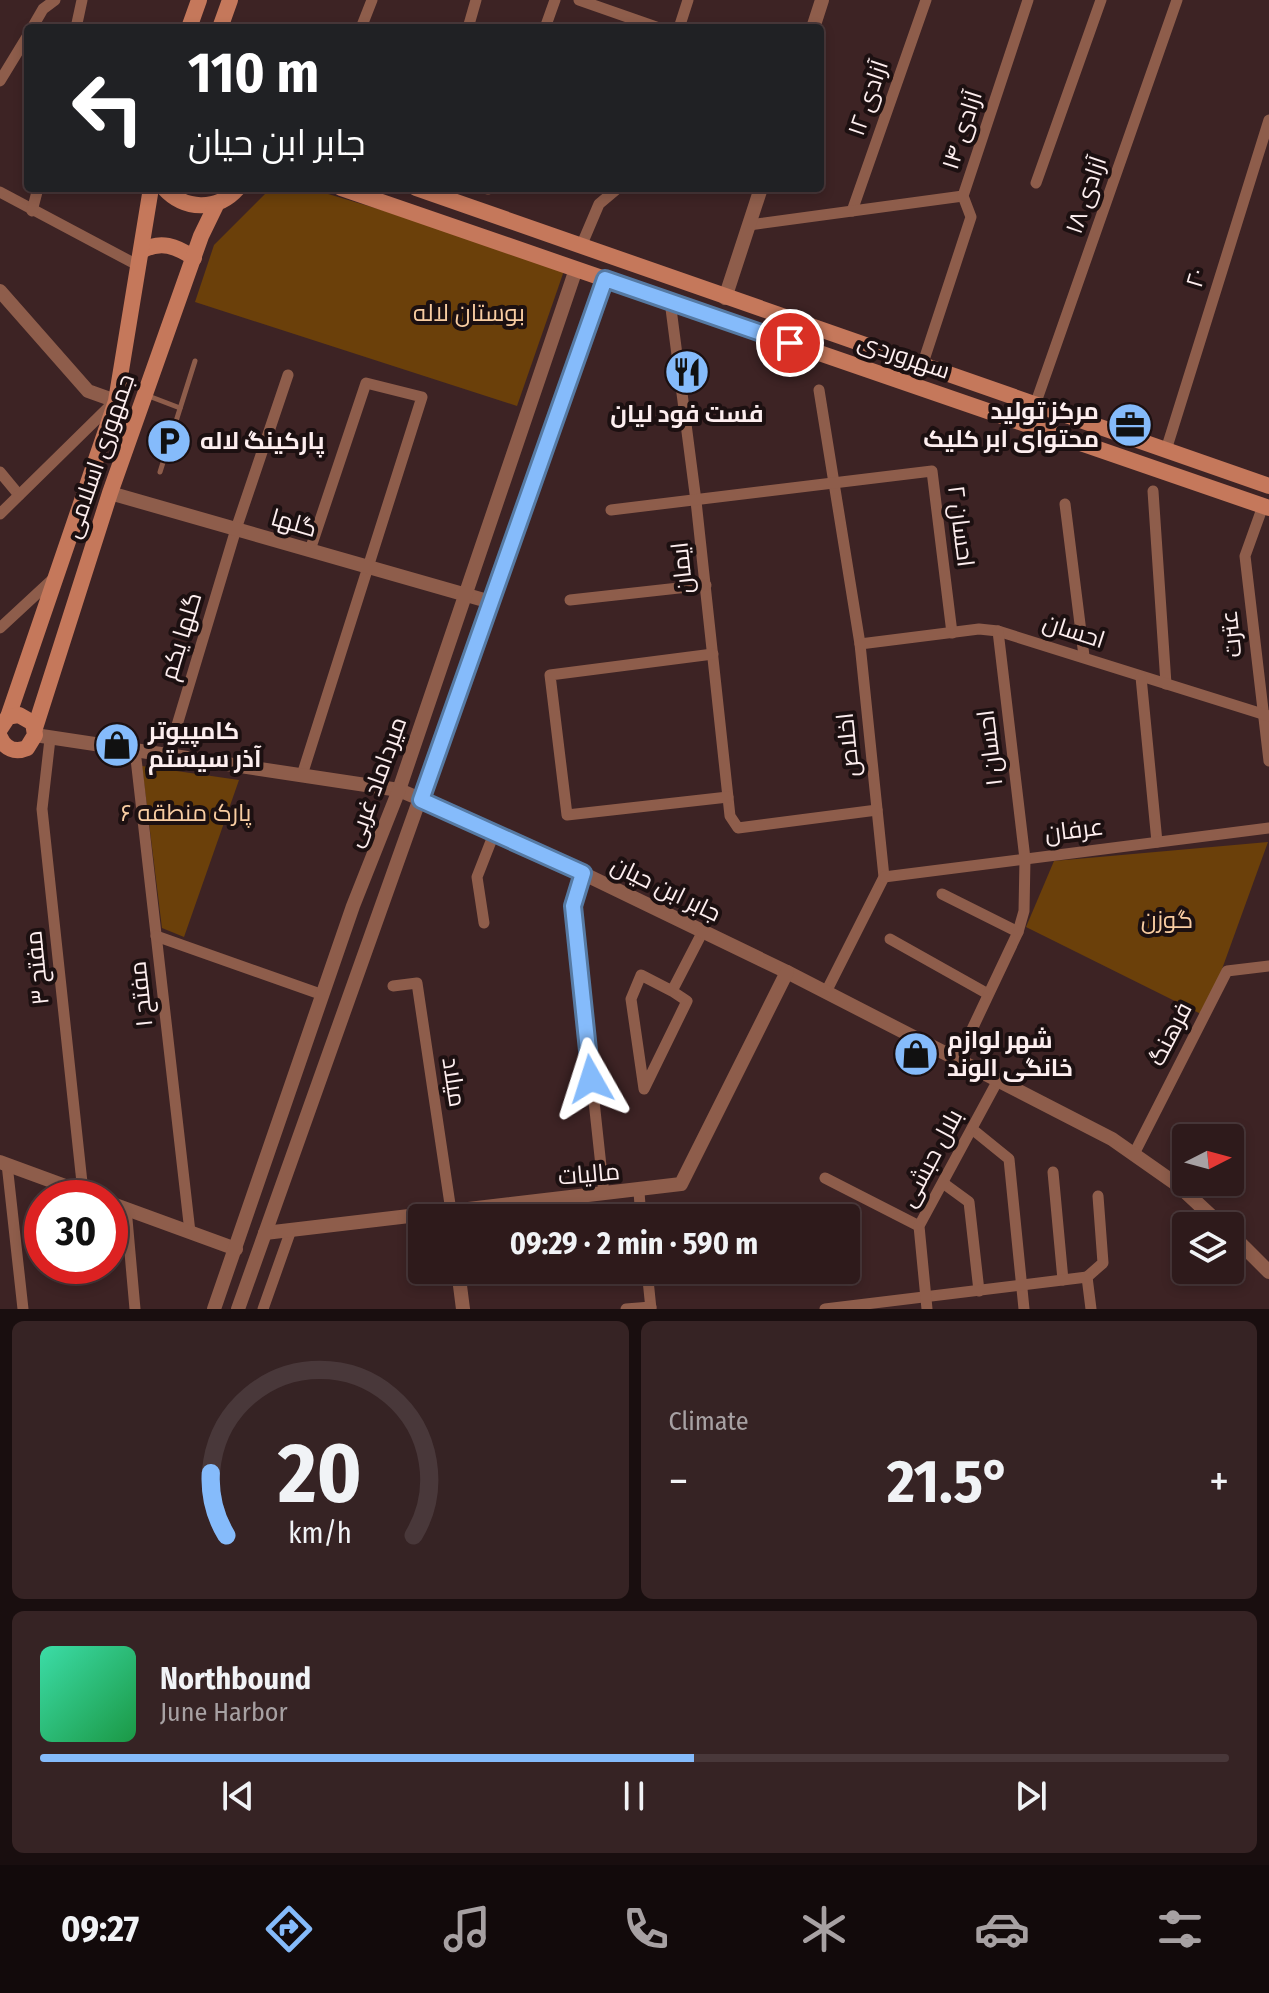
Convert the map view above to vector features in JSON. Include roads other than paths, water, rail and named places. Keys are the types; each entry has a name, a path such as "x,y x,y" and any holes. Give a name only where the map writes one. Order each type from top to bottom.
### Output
{"main road":[{"path":"190,24 199,0"},
{"path":"221,24 230,0"},
{"name":"جمهوری اسلامی","path":"2,725 58,574 116,401 150,192"},
{"path":"170,192 186,204 217,203 232,192"},
{"name":"سهروردی","path":"353,192 1266,507"},
{"name":"سهروردی","path":"428,192 1269,486"},
{"path":"431,219 439,196"},
{"name":"جمهوری اسلامی","path":"40,734 110,493 194,258 217,203"},
{"path":"140,259 163,244 180,248 194,258"},
{"path":"0,756 22,750 40,734 24,716 2,725 6,747 22,750"}],"street":[{"path":"34,24 43,9 55,0"},
{"path":"77,24 82,0"},
{"path":"363,24 372,0"},
{"path":"469,24 476,0"},
{"path":"546,24 555,0"},
{"path":"579,0 648,24"},
{"path":"680,24 688,0"},
{"path":"814,24 822,0"},
{"name":"آزادی ۱۲","path":"852,211 926,0"},
{"name":"آزادی ۱۴","path":"922,366 971,217 963,196 1028,0"},
{"path":"1036,183 1101,0"},
{"name":"آزادی ۱۸","path":"1035,405 1177,0"},
{"path":"0,81 24,42"},
{"name":"۲۰","path":"1166,450 1269,120"},
{"path":"0,192 32,211 140,259"},
{"path":"32,211 37,192"},
{"path":"582,244 599,204 613,192"},
{"path":"725,298 760,192"},
{"path":"749,225 963,196"},
{"name":"میرداماد غربی","path":"214,1309 353,906 399,790 576,269"},
{"name":"میرداماد غربی","path":"238,1309 605,279"},
{"path":"0,291 88,391 116,401 0,514"},
{"name":"ایمان","path":"670,301 706,585 730,816 738,828 877,810"},
{"name":"گلها یکم","path":"168,755 236,529 288,375"},
{"path":"302,775 422,397 366,383 310,550"},
{"name":"اخلاص","path":"819,390 837,482 860,644 884,877"},
{"name":"احسان ۲","path":"837,482 932,471 952,633"},
{"path":"0,472 19,495"},
{"path":"611,510 837,482"},
{"path":"1153,491 1166,684"},
{"name":"گلها","path":"110,493 491,602"},
{"path":"1065,504 1084,656"},
{"name":"عترت","path":"1266,507 1245,556 1269,761"},
{"path":"0,628 58,574"},
{"path":"570,600 706,585"},
{"name":"احسان","path":"860,644 979,629 998,631 1266,715"},
{"name":"احسان ۱","path":"958,1059 1018,932 1024,911 1025,859 998,631"},
{"path":"713,654 550,675 567,815 728,797"},
{"path":"1141,677 1157,842"},
{"name":"جابر ابن حیان","path":"40,734 399,790 495,831 787,972 1112,1139 1179,1186 1207,1212"},
{"name":"مفتح ۳","path":"40,734 42,809 82,1180"},
{"name":"مفتح ۱","path":"135,750 190,1232"},
{"name":"عرفان","path":"884,877 1269,828"},
{"path":"484,923 477,877 495,831"},
{"path":"583,873 573,906 604,1194"},
{"path":"826,992 884,877"},
{"path":"942,894 1018,932"},
{"path":"672,991 703,931"},
{"path":"156,936 323,995"},
{"path":"890,939 988,994"},
{"name":"فرهنگ","path":"1134,1154 1227,971 1269,966"},
{"name":"مالیات","path":"532,1204 681,1184 787,972"},
{"path":"641,975 672,991 687,1001 644,1089 631,999 641,975"},
{"name":"میلاد","path":"393,986 417,983 450,1204"},
{"name":"بلال حبشی","path":"927,1304 919,1226 998,1080"},
{"path":"972,1129 1009,1159 1024,1309"},
{"path":"23,1309 3,1163 50,1180"},
{"path":"1053,1172 1063,1280"},
{"path":"825,1178 919,1226"},
{"path":"943,1183 969,1202 979,1291"},
{"path":"639,1192 640,1204"},
{"path":"825,1309 927,1304 979,1291 1087,1277 1103,1263 1098,1196"},
{"path":"128,1209 236,1249"},
{"name":"مالیات","path":"265,1233 408,1219"},
{"path":"128,1230 135,1309"},
{"path":"263,1309 291,1230"},
{"path":"1244,1247 1269,1272"},
{"path":"1087,1277 1091,1309"},
{"path":"460,1284 463,1309"},
{"path":"626,1309 651,1308 648,1284"}],"lane":[{"path":"160,472 195,361"},
{"path":"145,395 180,408"}],"place":[{"name":"فست فود لیان","path":"687,372"},
{"name":"مرکز تولید محتوای ابر کلیک","path":"1130,425"},
{"name":"پارکینگ لاله","path":"169,441"},
{"name":"کامپیوتر آذر سیستم","path":"117,745"},
{"name":"شهر لوازم خانگی الوند","path":"916,1054"}],"park label":[{"name":"بوستان لاله","path":"469,313"},
{"name":"پارک منطقه ۶","path":"186,813"},
{"name":"گوزن","path":"1167,920"}]}
